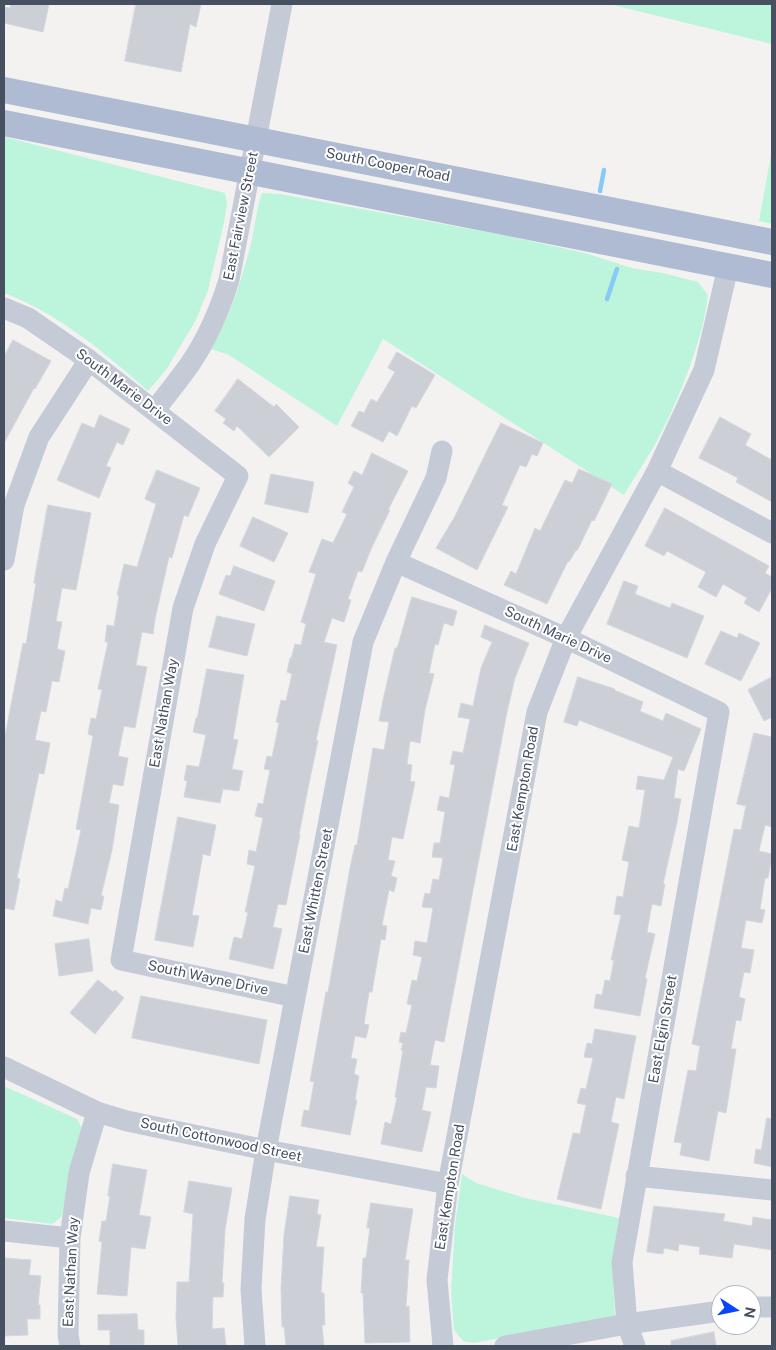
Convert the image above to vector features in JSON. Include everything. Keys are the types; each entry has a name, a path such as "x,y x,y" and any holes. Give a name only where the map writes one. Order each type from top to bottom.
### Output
{"main road":[{"name":"South Cooper Road","path":"4,90 772,242"},
{"path":"4,124 772,275"},
{"path":"728,267 734,234"}],"street":[{"name":"East Fairview Street","path":"155,410 191,363 222,300 228,280 282,4"},
{"name":"East Kempton Road","path":"443,1346 437,1280 448,1184 537,712 566,638 657,471 704,370 728,267"},
{"name":"South Marie Drive","path":"4,308 28,318 89,360 238,476"},
{"path":"4,560 14,505 39,437 89,360"},
{"name":"East Whitten Street","path":"255,1346 250,1289 255,1219 266,1150 363,642 396,562 436,478 442,451"},
{"path":"657,471 772,533"},
{"name":"East Nathan Way","path":"121,960 183,608 206,544 238,476"},
{"name":"South Marie Drive","path":"396,562 566,638 719,712"},
{"name":"East Elgin Street","path":"635,1346 628,1324 622,1262 719,712"},
{"name":"South Wayne Drive","path":"121,960 296,997"},
{"name":"South Cottonwood Street","path":"4,1067 97,1112 127,1121 266,1150 448,1184"},
{"name":"East Nathan Way","path":"70,1346 68,1335 70,1238 78,1173 97,1112"},
{"path":"636,1176 772,1190"},
{"path":"4,1231 70,1238"},
{"path":"505,1346 628,1324 711,1312"}],"green space":[{"path":"609,4 772,4 772,44"},
{"path":"5,137 225,193 227,203 224,223 208,290 196,320 166,370 148,391 80,335 43,311 4,293"},
{"path":"772,149 772,224 759,221"},
{"path":"262,193 280,194 503,235 585,253 632,268 663,273 698,282 708,295 696,350 674,406 658,439 624,495 383,339 337,426 229,355 211,349 230,311 244,271"},
{"path":"4,1086 77,1119 82,1128 62,1216 53,1224 4,1218"},
{"path":"462,1174 476,1183 525,1198 619,1218 612,1261 615,1316 474,1343 463,1341 454,1330 451,1293 455,1224"}],"building":[{"path":"11,4 49,4 43,32 4,23 4,7 10,8"},
{"path":"136,4 201,4 196,27 190,24 181,72 125,61"},
{"path":"13,340 51,361 4,443 4,357"},
{"path":"397,352 435,375 416,408 412,406 397,436 389,431 383,442 351,426 359,411 364,413 371,399 377,402 395,372 388,368"},
{"path":"238,379 274,407 276,404 299,427 269,457 237,426 234,431 223,423 226,419 215,411"},
{"path":"100,415 130,429 123,445 117,442 106,466 111,468 99,498 57,480 82,423 94,428"},
{"path":"720,417 751,434 745,445 772,460 772,502 736,482 738,478 699,458"},
{"path":"501,423 543,443 537,456 532,454 526,467 520,465 502,505 508,507 477,570 436,548 454,518"},
{"path":"372,453 408,471 388,510 390,510 362,572 358,571 348,599 351,600 344,622 332,618 324,642 337,645 316,740 318,741 286,905 278,904 273,927 282,929 273,969 229,959 234,937 242,939 248,912 245,912 255,866 247,864 249,850 256,852 263,818 255,816 258,803 263,804 270,770 264,769 267,756 272,757 279,723 276,722 281,700 286,701 292,674 287,672 290,658 295,644 301,645 306,624 301,622 316,574 309,572 322,539 333,543 347,514 342,512 354,487 348,483 354,471 362,475"},
{"path":"579,469 612,484 577,551 568,561 547,604 504,585 511,571 516,574 535,528 540,531 565,480 572,483"},
{"path":"157,470 200,488 188,517 184,515 172,558 169,557 153,634 142,632 136,665 147,667 135,728 124,726 118,756 128,758 123,786 113,784 109,803 119,805 112,850 101,896 104,896 101,910 91,908 88,924 53,916 56,900 62,902 65,888 68,889 81,830 76,829 93,736 88,734 91,718 96,719 102,690 98,689 108,642 105,642 107,625 114,626 119,596 117,595 124,564 137,567 156,504 145,499"},
{"path":"271,474 314,482 308,513 265,504"},
{"path":"48,505 91,513 76,590 62,588 56,621 62,622 57,649 65,651 59,682 52,681 46,712 41,711 35,740 50,743 44,774 39,773 17,878 20,879 14,910 4,908 4,741 23,643 26,644 36,583 34,583"},
{"path":"665,508 769,566 765,573 772,577 772,588 759,612 744,603 747,598 723,584 716,597 698,587 706,572 667,551 664,556 645,546"},
{"path":"253,517 288,533 274,562 240,546"},
{"path":"234,566 275,581 264,611 219,594 226,575 230,576"},
{"path":"624,581 638,586 635,594 670,608 672,603 704,616 687,658 607,624"},
{"path":"412,597 457,611 453,626 444,623 438,645 435,644 429,673 434,674 425,710 420,743 410,741 407,764 412,765 410,781 415,782 403,839 392,837 388,860 395,861 391,876 397,878 394,892 389,890 382,925 387,926 385,940 381,939 372,992 369,992 364,1024 369,1025 366,1038 355,1036 351,1058 357,1059 354,1074 359,1076 355,1100 357,1100 350,1135 301,1126 304,1110 309,1111 314,1082 310,1081 350,868 355,845 357,845 373,748 384,750 389,722 379,721 383,700 395,648 397,648"},
{"path":"217,616 255,624 247,656 209,647"},
{"path":"485,625 529,643 515,678 507,712 444,1042 435,1040 430,1065 439,1066 436,1088 426,1087 422,1110 431,1112 422,1152 381,1144 385,1122 391,1124 397,1098 395,1097 403,1050 401,1050 403,1043 399,1042 401,1032 406,1033 412,1005 407,1004 412,980 417,981 422,957 413,955 415,941 427,943 433,908 422,907 425,893 430,894 433,879 439,880 443,858 432,857 434,843 440,843 445,812 437,810 440,796 449,798 455,765 450,764 453,751 463,753 470,719 458,717 461,703 473,706 481,668 492,642 481,637"},
{"path":"721,631 737,638 739,633 760,643 741,681 705,664"},
{"path":"207,669 244,675 233,739 238,740 232,769 243,771 239,791 223,789 220,803 184,797 187,781 184,780 187,765 199,767 206,735 193,732"},
{"path":"578,677 615,689 643,702 640,711 663,721 666,713 701,729 684,771 678,769 674,798 681,799 663,884 665,884 661,906 652,904 647,932 655,934 645,978 647,979 640,1016 594,1008 596,994 602,995 605,980 610,981 614,960 611,960 621,915 614,914 617,896 623,897 629,862 622,860 629,826 639,828 645,790 636,789 638,776 664,780 673,757 579,720 577,726 564,722"},
{"path":"772,677 772,717 764,721 748,690"},
{"path":"754,733 772,737 772,827 765,825 759,851 772,854 772,857 768,878 765,878 760,909 765,910 762,923 746,920 741,948 754,950 750,973 744,972 739,997 745,999 741,1021 736,1020 731,1049 736,1049 726,1113 718,1111 709,1161 680,1155 682,1143 674,1142 688,1070 696,1071 700,1046 692,1044 734,829 741,830 746,806 737,804"},
{"path":"178,817 216,825 210,856 203,854 192,915 199,916 193,947 155,940"},
{"path":"89,939 93,971 59,976 55,944"},
{"path":"98,980 124,998 95,1034 70,1013"},
{"path":"141,996 267,1020 259,1064 132,1038"},
{"path":"595,1029 636,1036 624,1099 616,1097 611,1122 619,1124 601,1209 557,1199 573,1133 580,1134 586,1105 577,1103 581,1088 586,1089 593,1058 584,1057 587,1043 592,1044"},
{"path":"767,1118 772,1119 772,1167 754,1163 756,1149 761,1150"},
{"path":"113,1164 147,1170 139,1215 151,1217 145,1249 131,1247 127,1296 97,1294 102,1242 99,1241 102,1221 106,1221"},
{"path":"189,1181 232,1188 225,1230 223,1297 213,1297 212,1329 224,1328 226,1346 178,1346 176,1318 177,1282 189,1282 193,1214 184,1212"},
{"path":"290,1196 319,1200 317,1214 321,1215 316,1247 324,1247 321,1293 324,1293 325,1325 322,1325 324,1346 286,1346 284,1327 282,1327 281,1289 284,1235"},
{"path":"371,1203 413,1209 405,1260 409,1260 406,1307 409,1306 410,1342 365,1343 363,1293 361,1293 363,1258 366,1258 370,1228 367,1228"},
{"path":"654,1206 725,1214 723,1221 752,1226 753,1217 772,1220 772,1250 734,1244 732,1258 699,1254 700,1247 679,1244 678,1251 664,1248 663,1254 647,1252"},
{"path":"4,1258 31,1260 29,1275 41,1276 38,1305 40,1305 40,1319 27,1319 28,1335 4,1336"},
{"path":"137,1314 138,1330 144,1330 144,1345 110,1345 110,1330 98,1330 98,1315"},
{"path":"711,1333 711,1335 714,1335 716,1346 671,1346 671,1341"}],"waterway":[{"path":"600,191 604,170"},
{"path":"607,299 617,269"}]}
